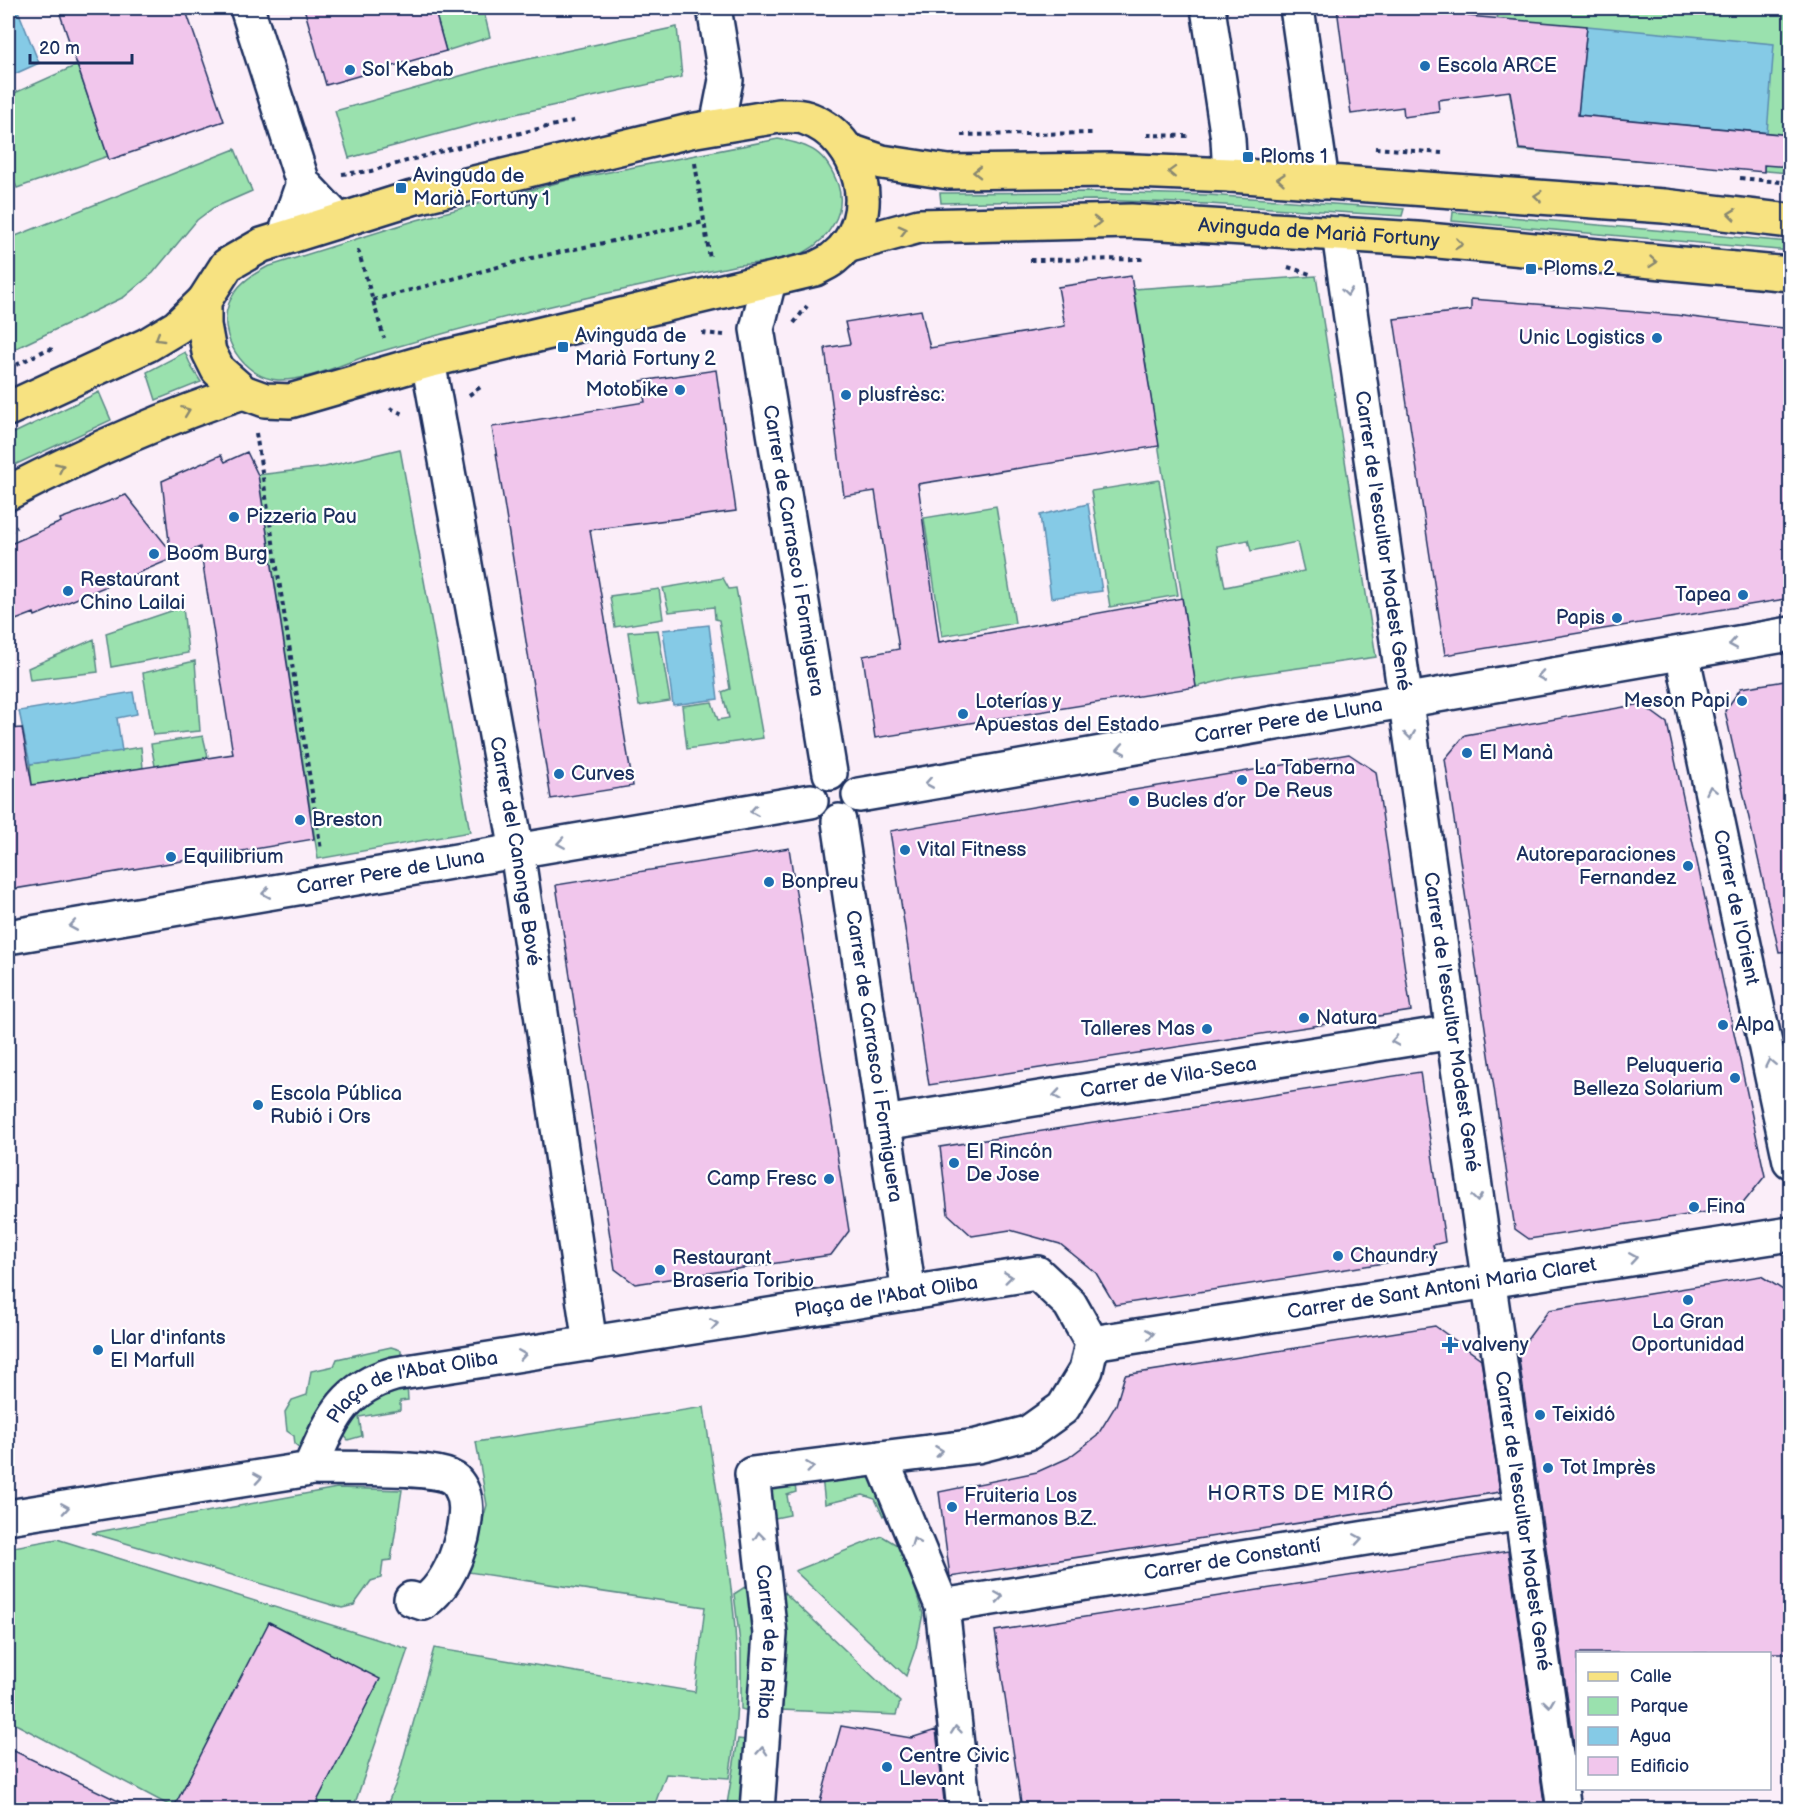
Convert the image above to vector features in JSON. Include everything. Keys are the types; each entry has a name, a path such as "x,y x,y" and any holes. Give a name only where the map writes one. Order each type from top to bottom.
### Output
{"main road":[{"path":"8,409 147,345 177,327 204,301 227,265 243,254 285,236 412,198 703,129 763,119 804,117 828,128 847,150 860,172 862,193 860,219 846,246 835,258 815,269 428,361 290,401 265,400 243,392 218,370 210,352 204,325 204,301"},
{"path":"847,150 882,162 948,172 1111,170 1230,175 1664,206 1791,221"},
{"name":"Avinguda de Marià Fortuny","path":"846,246 919,226 1131,221 1417,239 1791,274"},
{"path":"8,493 131,433 193,408 243,392"}],"street":[{"path":"247,8 318,178 343,219"},
{"path":"714,8 726,80 763,119"},
{"path":"1208,8 1228,139 1230,175"},
{"path":"1297,8 1322,182"},
{"path":"703,129 726,80"},
{"path":"285,236 318,178"},
{"name":"Carrer de l'escultor Modest Gené","path":"1339,234 1564,1809"},
{"name":"Carrer de Carrasco i Formiguera","path":"769,281 772,326 830,773"},
{"name":"Carrer de Carrasco i Formiguera","path":"722,291 772,326"},
{"name":"Carrer del Canonge Bové","path":"428,361 517,850 590,1344"},
{"name":"Carrer Pere de Lluna","path":"859,795 1791,634"},
{"name":"Carrer de l'Orient","path":"1682,653 1791,1161"},
{"path":"830,773 849,778 854,782 859,795 858,805 853,813 839,821 822,818 815,811 811,801 814,785 830,773"},
{"name":"Carrer Pere de Lluna","path":"8,938 811,801"},
{"name":"Carrer de Carrasco i Formiguera","path":"839,821 909,1293"},
{"name":"Carrer de Vila-Seca","path":"884,1123 1453,1032"},
{"name":"Carrer de Sant Antoni Maria Claret","path":"1092,1343 1791,1234"},
{"name":"Plaça de l'Abat Oliba","path":"307,1469 333,1418 356,1390 373,1380 394,1374 1036,1273 1070,1304 1092,1343"},
{"path":"964,1809 942,1606 881,1458 977,1446 1028,1433 1062,1408 1086,1370 1092,1343"},
{"name":"Carrer de la Riba","path":"758,1809 770,1634 752,1474 881,1458"},
{"path":"8,1517 307,1469 441,1473 455,1480 463,1494 466,1511 454,1561 444,1579 423,1603 411,1599"},
{"name":"Carrer de Constantí","path":"942,1606 1522,1513"}],"path":[{"path":"318,178 371,171 446,150 584,119"},
{"path":"703,129 704,222 722,291"},
{"path":"343,219 373,300 394,370"},
{"path":"373,300 532,258 704,222"},
{"path":"1022,260 1153,259"},
{"path":"1279,267 1311,275"},
{"path":"772,326 795,323 810,303"},
{"path":"8,369 48,349 57,351"},
{"path":"386,406 408,417"},
{"path":"263,429 255,428 326,883"},
{"path":"8,532 28,522"}],"green space":[{"path":"434,8 483,8 490,37 446,51"},
{"path":"1496,8 1666,8 1667,14 1699,8 1790,8 1790,173 1764,171 1767,133 1498,19 1520,149 1725,167 1519,150"},
{"path":"677,27 682,77 502,117 349,158 335,111 492,67"},
{"path":"77,65 108,156 17,188 8,167 8,96"},
{"path":"778,139 800,144 816,152 828,165 838,185 840,195 838,215 834,224 821,240 798,256 712,270 538,309 369,355 318,374 291,379 278,380 254,372 236,353 230,341 226,329 226,316 232,297 244,282 267,267 417,220 568,180"},
{"path":"235,149 252,191 213,208 197,220 153,273 124,297 8,352 8,239"},
{"path":"1091,192 1208,195 1404,209 1402,216 1208,204 1093,200 941,203 940,193"},
{"path":"1453,212 1790,242 1790,251 1452,221"},
{"path":"1316,276 1376,657 1235,677 1196,687 1134,289","holes":["1248,540 1251,551 1297,542 1304,571 1225,587 1217,546"]},
{"path":"185,352 201,382 156,400 147,372"},
{"path":"99,392 111,420 8,468 8,436"},
{"path":"400,449 470,832 318,859 258,475 325,467"},
{"path":"1159,480 1178,595 1110,607 1091,491"},
{"path":"996,506 1015,623 942,636 924,518"},
{"path":"723,578 729,589 736,588 763,738 687,749 682,706 712,702 718,720 729,718 722,692 730,689 719,620 715,619 714,607 669,612 663,588"},
{"path":"659,589 663,619 615,627 610,596"},
{"path":"183,607 188,653 111,667 106,633"},
{"path":"658,630 670,701 639,706 628,632"},
{"path":"94,639 98,672 30,680 28,668"},
{"path":"195,661 200,731 153,735 143,673"},
{"path":"203,736 208,757 155,766 151,744"},
{"path":"141,747 143,768 32,785 30,764"},
{"path":"391,1347 401,1350 401,1359 363,1370 350,1377 331,1396 305,1443 300,1448 295,1444 294,1436 287,1431 285,1412 292,1400 307,1395 311,1371 334,1366 337,1359"},
{"path":"407,1384 408,1400 400,1401 400,1410 359,1417 362,1436 348,1440 342,1433 358,1405"},
{"path":"704,1407 732,1592 736,1639 735,1732 729,1778 666,1774 653,1809 385,1810 398,1778 434,1648 695,1692 705,1607 468,1572 487,1505 476,1442"},
{"path":"872,1474 891,1511 883,1516 875,1499 863,1495 825,1504 822,1477"},
{"path":"794,1478 796,1492 787,1495 790,1515 765,1520 768,1490 776,1483"},
{"path":"337,1488 402,1490 391,1560 383,1561 381,1578 371,1581 354,1605 342,1608 92,1533"},
{"path":"882,1536 902,1548 923,1614 916,1647 906,1676 795,1571"},
{"path":"57,1539 408,1649 353,1809 176,1809 8,1720 8,1548"},
{"path":"773,1582 900,1702 896,1715 781,1710 781,1636"},
{"path":"748,1585 753,1609 756,1713 741,1709 741,1651 734,1594"},
{"path":"738,1739 756,1741 745,1809 726,1810"}],"water":[{"path":"8,8 17,8 39,63 8,77"},
{"path":"1587,26 1774,44 1767,133 1578,115"},
{"path":"1088,504 1102,591 1051,598 1040,515"},
{"path":"709,625 718,699 673,705 663,630"},
{"path":"133,692 137,714 117,718 122,751 30,764 19,711"}],"building":[{"path":"58,8 185,8 224,121 109,160"},
{"path":"304,8 434,8 446,51 326,85"},
{"path":"1337,8 1467,8 1468,16 1587,26 1578,115 1791,135 1791,167 1764,165 1764,172 1519,149 1510,91 1438,100 1439,112 1404,117 1403,107 1351,114"},
{"path":"1131,276 1159,446 918,484 939,642 1182,598 1196,687 875,738 863,656 899,649 875,491 844,496 825,348 850,344 845,322 921,310 930,348 1065,326 1058,287"},
{"path":"1471,299 1675,315 1791,329 1791,598 1445,655 1394,319 1471,310"},
{"path":"716,370 736,511 590,530 633,786 551,799 492,427 645,402 641,381"},
{"path":"247,452 258,475 314,839 8,890 8,729 22,728 32,785 233,754 200,547 35,616 34,613 8,623 8,545 61,522 60,519 126,495 170,550 162,481 221,455 225,462"},
{"path":"1791,680 1791,951 1779,952 1725,711 1741,688"},
{"path":"1641,704 1667,723 1765,1176 1740,1207 1529,1239 1515,1229 1445,759 1465,735"},
{"path":"1349,754 1376,772 1411,1011 929,1085 890,831"},
{"path":"789,848 849,1231 831,1255 635,1284 615,1269 556,885"},
{"path":"1420,1072 1445,1242 1433,1245 1436,1255 1115,1305 1096,1273 1060,1244 1010,1230 972,1236 948,1214 940,1147"},
{"path":"1761,1276 1791,1295 1791,1653 1576,1652 1576,1758 1518,1352 1549,1310"},
{"path":"1435,1326 1481,1359 1500,1492 950,1577 939,1492 1037,1472 1068,1458 1097,1436 1116,1405 1125,1375"},
{"path":"1508,1551 1545,1809 1022,1809 995,1631"},
{"path":"269,1622 380,1679 313,1809 173,1809"},
{"name":"Centre Civic Llevant","path":"841,1726 911,1738 936,1730 945,1809 818,1809"},
{"path":"8,1748 135,1809 8,1809"}],"place":[{"name":"Escola ARCE","path":"1425,66"},
{"name":"Sol Kebab","path":"350,70"},
{"name":"Ploms 1","path":"1248,157"},
{"name":"Avinguda de Marià Fortuny 1","path":"401,188"},
{"name":"Ploms 2","path":"1531,269"},
{"name":"Unic Logistics","path":"1657,338"},
{"name":"Avinguda de Marià Fortuny 2","path":"563,347"},
{"name":"Motobike","path":"680,390"},
{"name":"plusfrèsc:","path":"846,395"},
{"name":"Pizzeria Pau","path":"234,517"},
{"name":"Boom Burg","path":"154,554"},
{"name":"Restaurant Chino Lailai","path":"68,591"},
{"name":"Tapea","path":"1743,595"},
{"name":"Papis","path":"1617,618"},
{"name":"Meson Papi","path":"1742,701"},
{"name":"Loterías y Apuestas del Estado","path":"963,714"},
{"name":"El Manà","path":"1467,753"},
{"name":"Curves","path":"559,774"},
{"name":"La Taberna De Reus","path":"1242,780"},
{"name":"Bucles d’or","path":"1134,801"},
{"name":"Breston","path":"300,820"},
{"name":"Vital Fitness","path":"905,850"},
{"name":"Equilibrium","path":"171,857"},
{"name":"Autoreparaciones Fernandez","path":"1688,866"},
{"name":"Bonpreu","path":"769,882"},
{"name":"Natura","path":"1304,1018"},
{"name":"Alpa","path":"1723,1025"},
{"name":"Talleres Mas","path":"1207,1029"},
{"name":"Peluqueria Belleza Solarium","path":"1735,1078"},
{"name":"Escola Pública Rubió i Ors","path":"258,1105"},
{"name":"El Rincón De Jose","path":"954,1163"},
{"name":"Camp Fresc","path":"829,1179"},
{"name":"Fina","path":"1694,1207"},
{"name":"Chaundry","path":"1338,1256"},
{"name":"Restaurant Braseria Toribio","path":"660,1270"},
{"name":"La Gran Oportunidad","path":"1688,1300"},
{"name":"valveny","path":"1450,1345"},
{"name":"Llar d'infants El Marfull","path":"98,1350"},
{"name":"Teixidó","path":"1540,1415"},
{"name":"Tot Imprès","path":"1548,1468"},
{"name":"Fruiteria Los Hermanos B.Z.","path":"952,1507"},
{"name":"Centre Civic Llevant","path":"887,1767"}],"district":[{"name":"HORTS DE MIRÓ","path":"1301,1493"}]}
